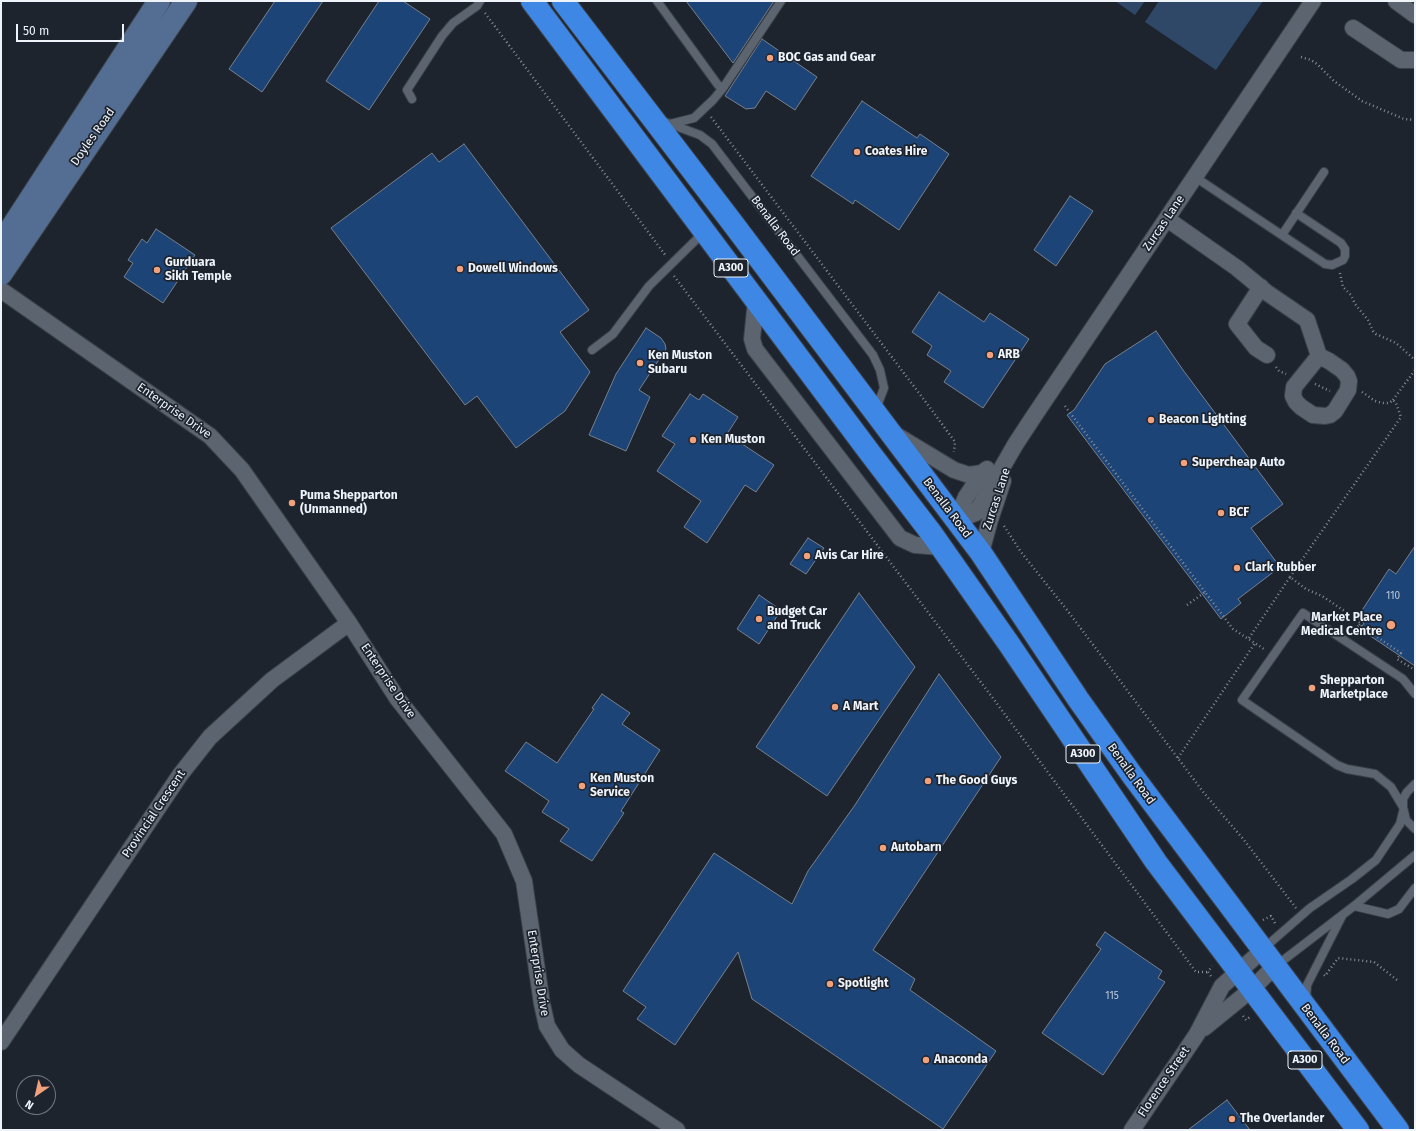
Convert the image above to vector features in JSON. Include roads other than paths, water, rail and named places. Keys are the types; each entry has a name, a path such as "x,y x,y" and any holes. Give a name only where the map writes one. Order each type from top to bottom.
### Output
{"highway":[{"name":"A300","path":"532,1 936,540 1009,644 1143,844 1358,1130"},
{"name":"Benalla Road","path":"563,1 981,553 1109,744 1397,1129"},
{"path":"704,231 708,220 706,189"},
{"path":"936,540 956,520"}],"main road":[{"name":"Doyles Road","path":"1,244 159,1"},
{"name":"Doyles Road","path":"1,274 186,1"}],"street":[{"name":"Zurcas Lane","path":"956,520 976,513 1015,445 1313,1"},
{"path":"1396,1 1415,15"},
{"path":"1352,28 1401,60 1415,60"},
{"path":"1167,219 1238,268 1261,287 1307,320 1319,356 1329,361 1347,376 1349,380 1348,390 1335,411 1330,415 1317,416 1301,407 1293,396 1294,387 1319,356"},
{"path":"1261,287 1236,324 1256,348 1267,355"},
{"name":"Enterprise Drive","path":"1,290 210,436 242,470 349,623 397,698 504,834 524,881 541,996 547,1026 562,1050 579,1065 678,1130"},
{"path":"756,300 752,339 755,349 900,538 916,545 936,540"},
{"name":"Zurcas Lane","path":"888,430 954,470 969,475 982,473"},
{"name":"Zurcas Lane","path":"956,520 966,497 982,473 1015,445"},
{"name":"Zurcas Lane","path":"981,553 989,523 1015,445"},
{"name":"Provincial Crescent","path":"1,1042 180,775 210,737 272,680 349,623"},
{"name":"Florence Street","path":"1132,1130 1197,1034 1222,986 1239,971 1269,958"},
{"name":"Florence Street","path":"1197,1034 1252,988 1269,958"}],"lane":[{"path":"656,1 718,86 723,88"},
{"path":"669,124 694,118 713,100 723,88 782,1"},
{"path":"412,99 407,90 442,36 453,23 479,2"},
{"name":"Benalla Road","path":"649,114 669,124 700,135 712,144 873,355 880,370 884,388 874,412"},
{"path":"1282,235 1324,172"},
{"path":"1195,177 1325,264 1332,265 1343,260 1346,256 1345,249 1341,243 1296,213"},
{"path":"592,350 613,334 649,286 704,231"},
{"path":"1415,694 1403,679 1303,613 1242,700 1337,765 1347,769 1375,774 1391,787 1403,810 1406,820 1415,829"},
{"path":"1269,958 1310,908 1352,879 1376,860 1400,824 1404,799 1407,792 1415,784"},
{"path":"1269,958 1354,906 1415,855"},
{"path":"1354,906 1388,914 1399,909 1415,888"},
{"path":"1308,1011 1305,997 1307,985 1344,913"}],"place":[{"name":"BOC Gas and Gear","path":"770,58"},
{"name":"Coates Hire","path":"857,152"},
{"name":"Dowell Windows","path":"460,269"},
{"name":"Gurduara Sikh Temple","path":"157,270"},
{"name":"ARB","path":"990,355"},
{"name":"Ken Muston Subaru","path":"640,363"},
{"name":"Beacon Lighting","path":"1151,420"},
{"name":"Ken Muston","path":"693,440"},
{"name":"Supercheap Auto","path":"1184,463"},
{"name":"Puma Shepparton (Unmanned)","path":"292,503"},
{"name":"BCF","path":"1221,513"},
{"name":"Avis Car Hire","path":"807,556"},
{"name":"Clark Rubber","path":"1237,568"},
{"name":"Budget Car and Truck","path":"759,619"},
{"name":"Market Place Medical Centre","path":"1391,625"},
{"name":"Shepparton Marketplace","path":"1312,688"},
{"name":"A Mart","path":"835,707"},
{"name":"The Good Guys","path":"928,781"},
{"name":"Ken Muston Service","path":"582,786"},
{"name":"Autobarn","path":"883,848"},
{"name":"Spotlight","path":"830,984"},
{"name":"Anaconda","path":"926,1060"},
{"name":"The Overlander","path":"1232,1119"}]}
